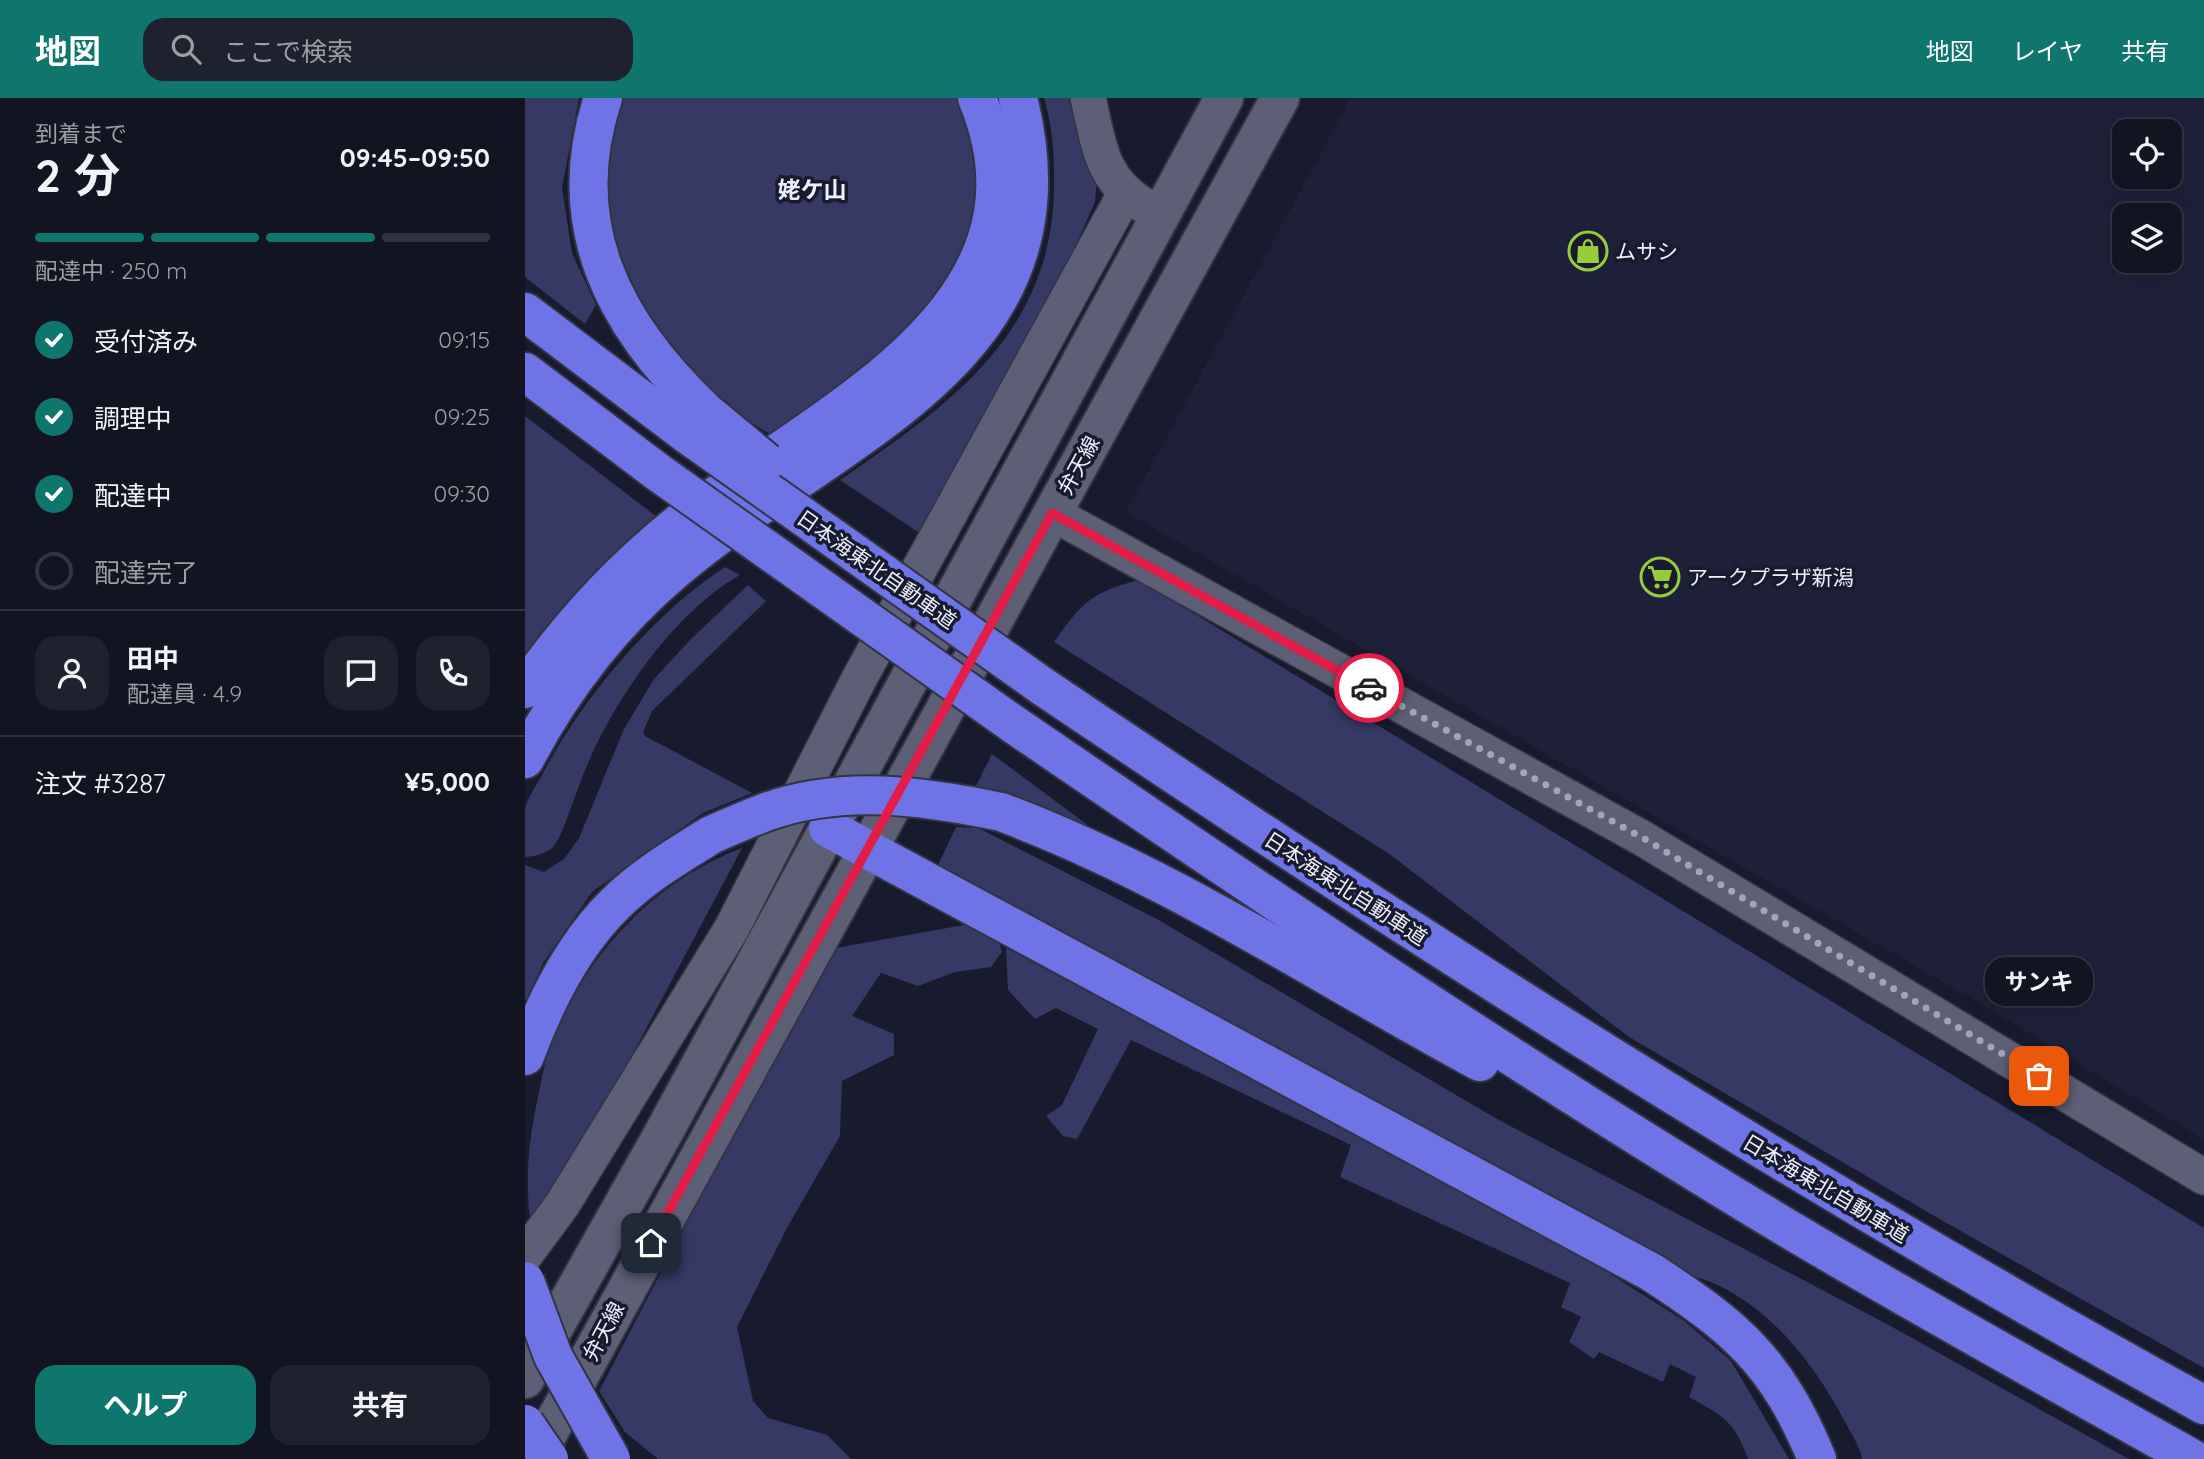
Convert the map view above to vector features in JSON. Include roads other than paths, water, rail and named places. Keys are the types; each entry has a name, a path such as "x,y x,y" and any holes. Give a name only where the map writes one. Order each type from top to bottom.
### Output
{"highway":[{"path":"603,98 593,128 587,171 588,216 598,258 643,341 675,383 697,423"},
{"path":"525,689 575,621 638,557 715,494 860,394 931,332 956,303 974,273 989,236 995,196 995,158 977,98"},
{"path":"525,760 570,683 636,605 676,569 909,400 960,353 993,312 1010,280 1023,245 1029,211 1031,172 1027,134 1018,98"},
{"path":"525,312 697,423"},
{"path":"525,372 659,472 1016,726 1411,990 1787,1228"},
{"name":"日本海東北自動車道","path":"697,423 820,505 1047,678 1458,961 1810,1180 2078,1336 2204,1405"},
{"path":"525,1056 548,1003 578,949 615,904 661,866 711,835 768,811 825,797 885,794 945,800 1001,812 1070,838 1141,873 1406,1022 1787,1228 2193,1459"},
{"path":"828,828 1651,1272 1704,1306 1745,1340 1778,1381 1802,1422 1817,1459"},
{"path":"525,1281 553,1356 611,1459"},
{"path":"525,1354 570,1429 598,1459"},
{"path":"525,1424 549,1459"}],"street":[{"path":"1088,98 1111,177 1125,194 1160,216"},
{"name":"弁天線","path":"525,1379 664,1132 1224,98"},
{"name":"弁天線","path":"534,1459 1280,98"},
{"path":"525,1255 562,1205 732,928 859,679 1125,194"},
{"path":"1052,513 1643,838 2204,1177"}],"place":[{"name":"ムサシ","path":"1588,251"},
{"name":"アークプラザ新潟","path":"1660,577"},
{"name":"サンキ","path":"2039,1076"}],"district":[{"name":"姥ケ山","path":"812,189"}]}
